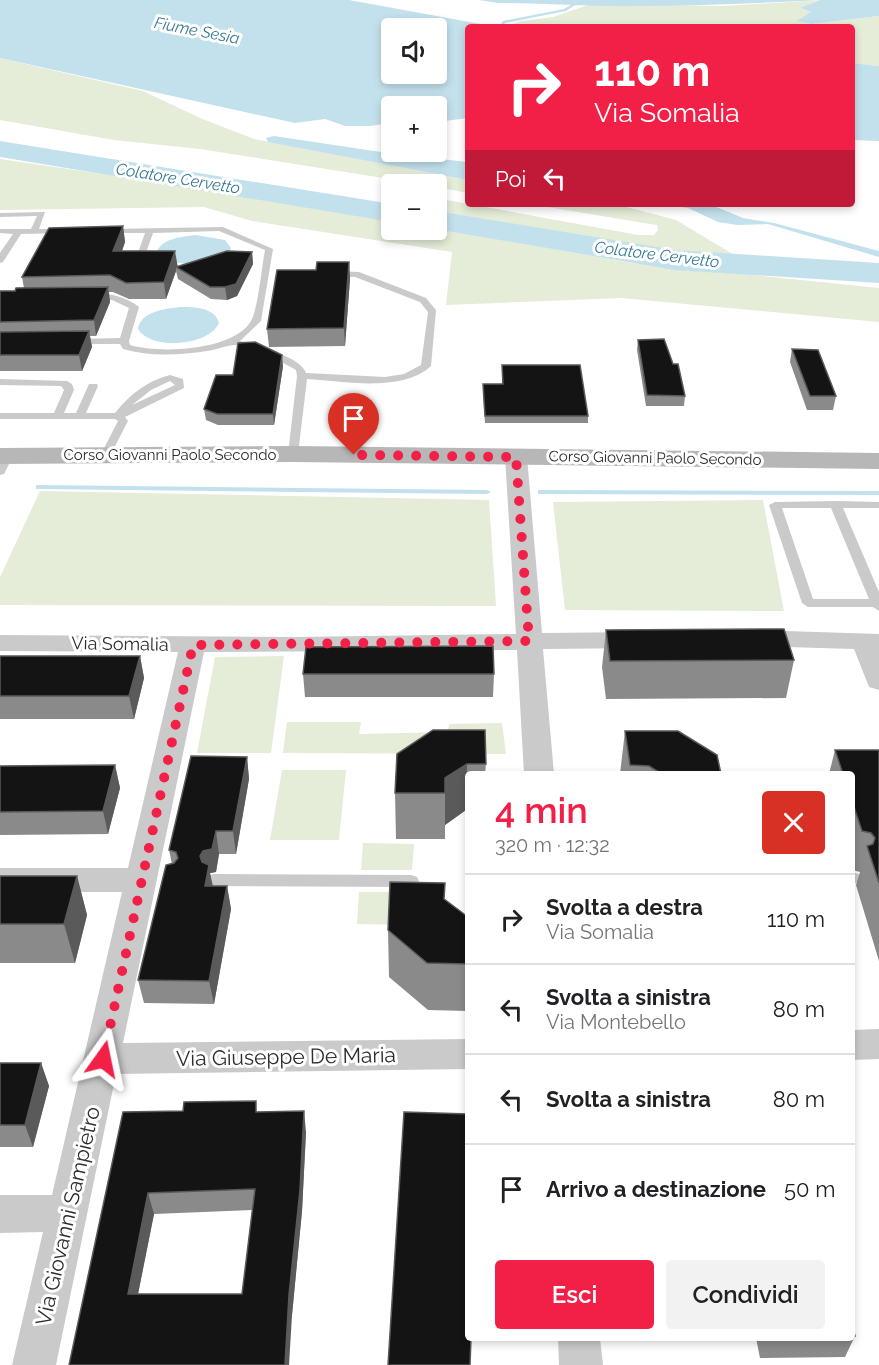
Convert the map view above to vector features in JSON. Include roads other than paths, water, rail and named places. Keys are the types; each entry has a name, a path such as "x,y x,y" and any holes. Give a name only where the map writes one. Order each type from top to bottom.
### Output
{"main road":[{"name":"Corso Giovanni Paolo Secondo","path":"3,461 106,454 879,460"}],"street":[{"path":"516,457 539,771"},
{"path":"723,639 803,638 872,643 879,681"},
{"name":"Via Somalia","path":"0,643 193,645 665,640"},
{"name":"Via Giovanni Sampietro","path":"34,1365 103,1059 152,880 193,645"},
{"path":"0,880 152,880"},
{"path":"855,1045 879,1044"},
{"name":"Via Giuseppe De Maria","path":"103,1059 465,1054"},
{"path":"0,1214 69,1213"},
{"path":"579,1341 581,1365"}],"lane":[{"path":"0,215 42,214 34,231"},
{"path":"79,298 113,297 134,307 124,341 126,348 138,352 216,348 234,342 256,321 269,249 220,229 103,231"},
{"path":"138,264 150,230"},
{"path":"0,231 80,231"},
{"path":"0,260 18,231"},
{"path":"302,376 385,380 407,377 426,366 433,312 423,300 356,274 321,274"},
{"path":"264,275 276,275"},
{"path":"68,342 124,341"},
{"path":"234,342 280,357 300,369 302,376 293,454"},
{"path":"0,416 118,416 173,391 180,386 180,381 170,378 157,381 129,401 118,416"},
{"path":"0,382 63,383 68,386 69,390 58,415"},
{"path":"80,415 93,386"},
{"path":"106,454 123,421 118,416"},
{"path":"835,504 878,604 808,603 775,505 835,504 879,505"},
{"path":"214,880 411,880"}],"water":[{"name":"Fiume Sesia","path":"0,0 349,0 481,24 465,24 465,118 447,121 447,96 381,96 381,124 345,126 325,119 295,123 0,58"},
{"path":"479,0 821,0 623,6 498,3"},
{"path":"821,0 879,0 879,16 811,24 797,21 811,12 800,8"},
{"path":"855,63 879,66 879,141 855,140"},
{"path":"274,136 381,152 381,162 447,162 447,160 465,162 465,179 447,176 447,174 436,174 268,142 266,138"},
{"path":"682,207 716,207 743,218 774,223 879,251 879,257 768,224 737,225 718,222"},
{"path":"196,235 225,240 231,248 229,253 201,262 184,263 166,259 157,253 167,241"},
{"path":"180,307 209,311 219,323 204,337 180,343 155,341 138,329 140,323 149,315 161,310"}],"waterway":[{"path":"503,24 565,10 575,4"},
{"name":"Colatore Cervetto","path":"0,149 381,211"},
{"name":"Colatore Cervetto","path":"447,222 675,260 879,273"},
{"path":"39,487 487,492"},
{"path":"541,492 879,493"}]}
